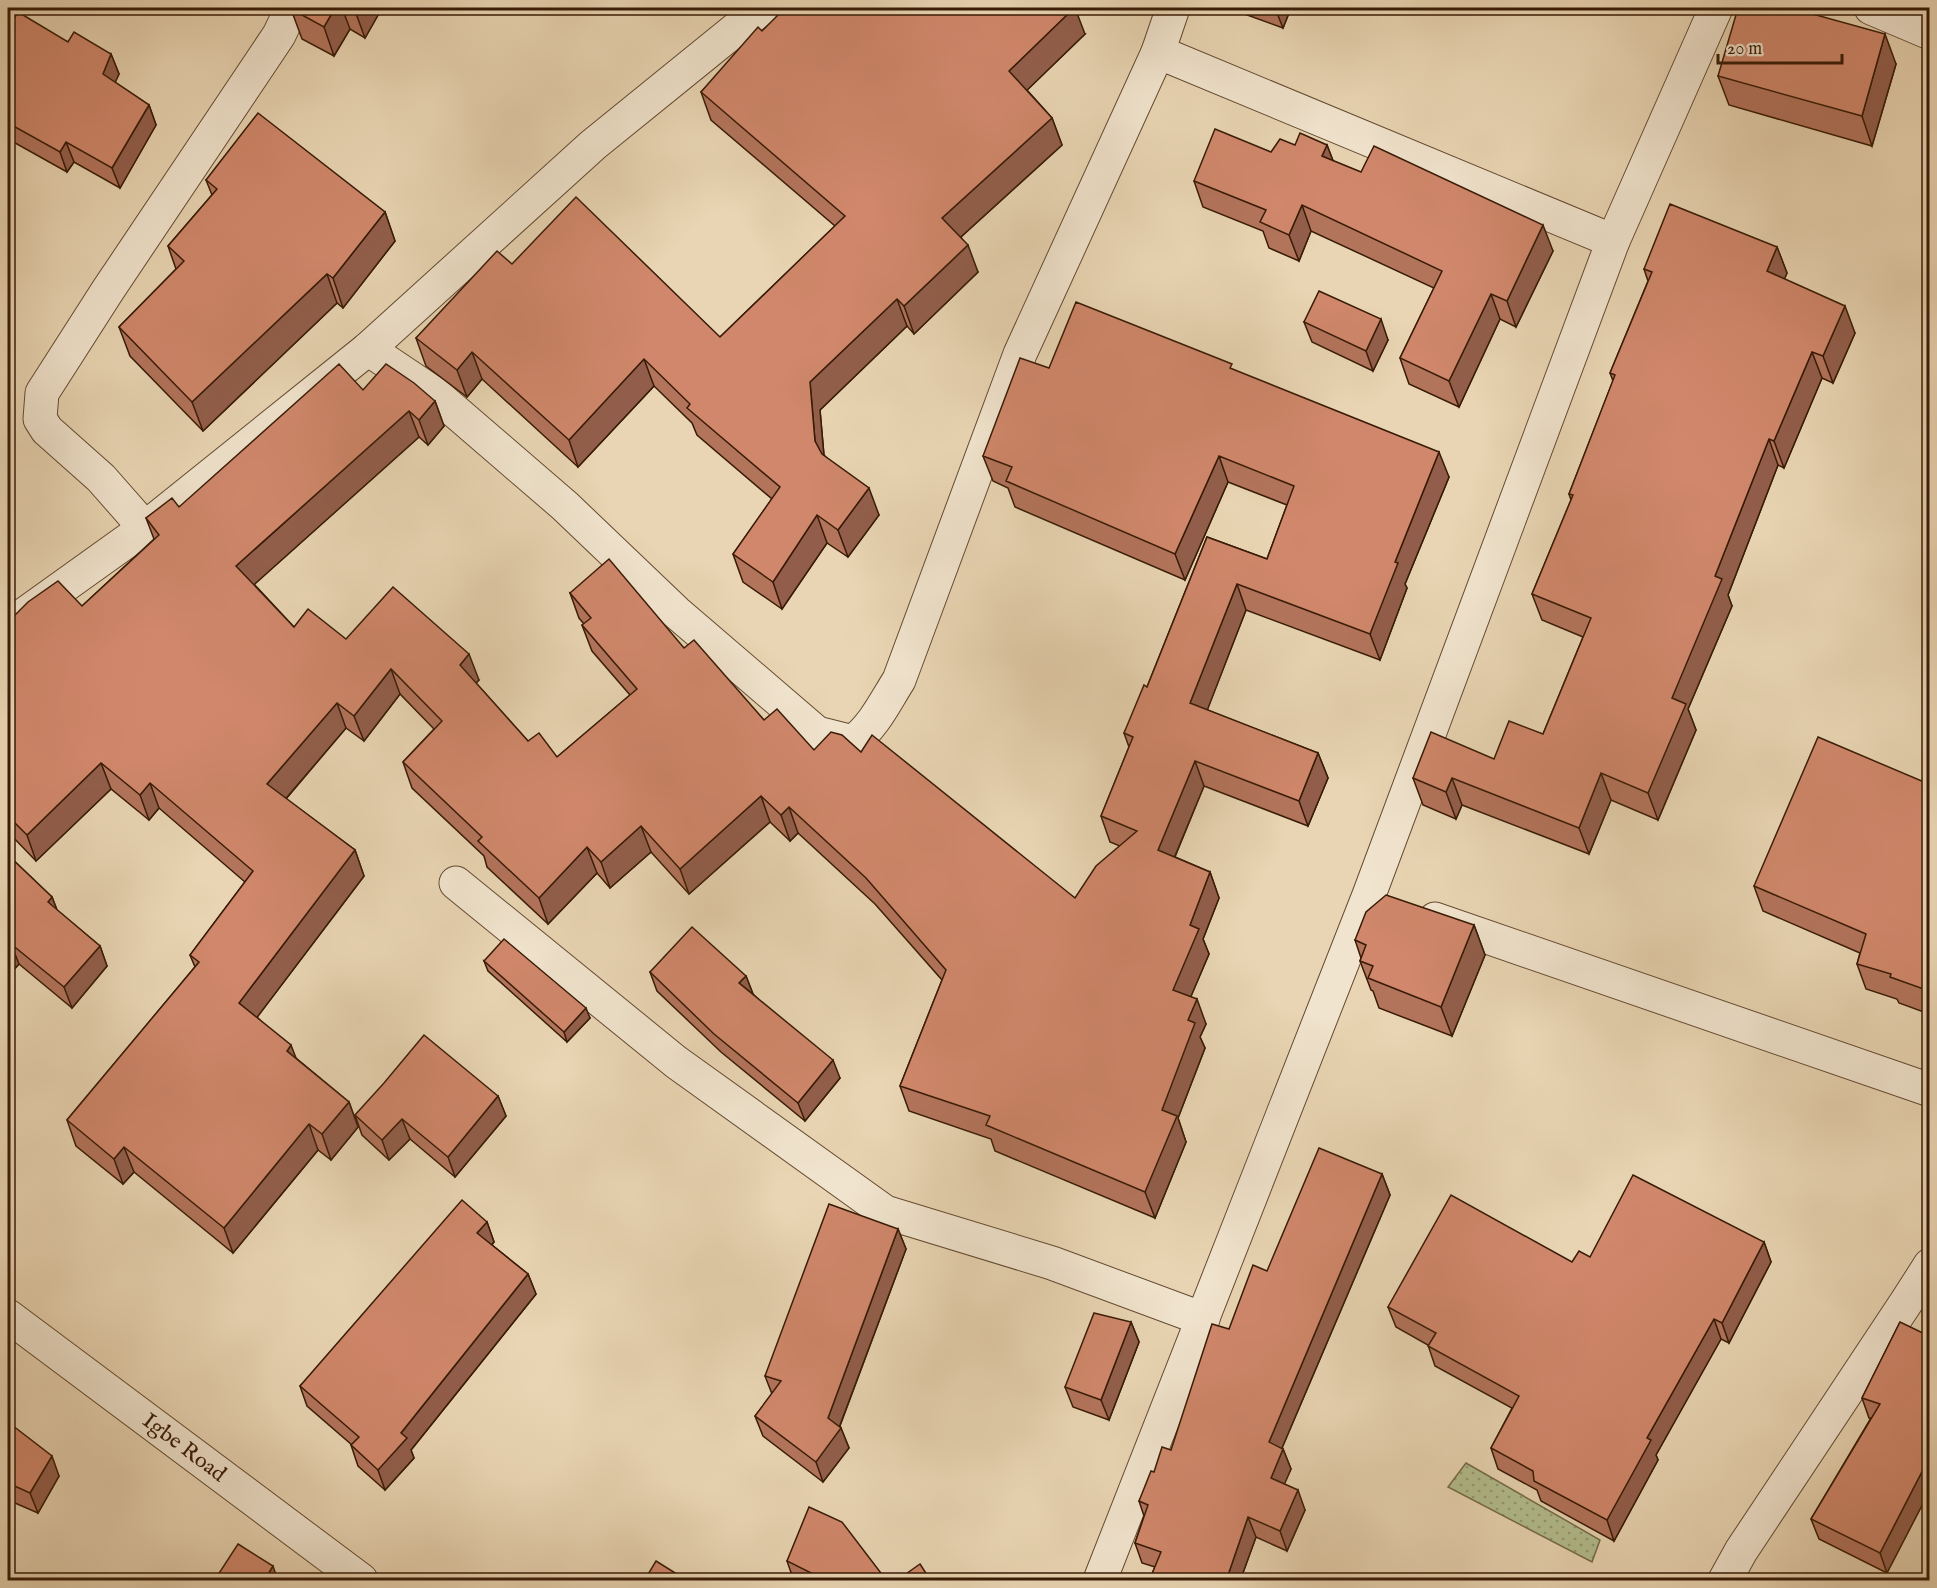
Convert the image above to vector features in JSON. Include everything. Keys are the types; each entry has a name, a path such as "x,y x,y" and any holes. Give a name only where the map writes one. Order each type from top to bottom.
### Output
{"street":[{"path":"145,528 101,478 47,430 40,419 42,393 108,290 279,35 292,8"},
{"path":"8,626 145,528 368,349 592,145 762,8"},
{"path":"368,349 435,394 565,506 676,612 817,733 853,742 872,724 899,680 1020,354 1158,52 1173,8"},
{"path":"1100,1581 1369,895 1613,241 1716,8"},
{"path":"1871,8 1929,33"},
{"path":"1158,52 1613,241"},
{"path":"456,883 675,1062 885,1212 1052,1263 1203,1319"},
{"path":"1369,895 1929,1090"},
{"path":"1725,1581 1741,1551 1918,1304 1929,1264"},
{"name":"Igbe Road","path":"8,1316 361,1581"}],"green space":[{"path":"1466,1463 1600,1540 1592,1562 1448,1487"}],"building":[{"path":"292,8 335,8 324,27"},
{"path":"785,8 1074,8 1009,71 1052,118 942,218 968,245 904,306 897,299 810,382 815,441 822,454 869,488 838,530 817,515 773,582 733,554 780,487 687,408 690,404 644,359 569,440 472,352 457,370 416,338 497,251 512,264 576,197 720,337 845,216 701,92 758,27 762,31"},
{"path":"1738,8 1791,8 1885,34 1862,116 1718,76"},
{"path":"18,12 68,42 74,32 111,54 103,74 149,105 112,168 66,142 60,152 8,123 8,17 13,20"},
{"path":"258,113 385,212 333,278 327,274 192,402 119,327 184,261 168,246 217,189 206,180"},
{"path":"1215,129 1271,152 1280,139 1295,145 1300,133 1327,145 1322,156 1361,172 1374,146 1543,225 1507,301 1491,294 1449,381 1400,358 1442,271 1302,205 1289,235 1260,222 1266,210 1194,181"},
{"path":"1670,204 1777,247 1767,271 1845,306 1823,356 1812,352 1774,441 1769,439 1715,576 1722,579 1672,698 1686,704 1648,793 1601,773 1579,828 1452,778 1446,792 1413,778 1431,732 1494,759 1509,721 1543,734 1591,618 1532,594 1573,495 1569,494 1615,375 1610,373 1652,272 1644,269"},
{"path":"1319,291 1381,319 1366,351 1304,322"},
{"path":"1076,302 1232,364 1230,368 1439,452 1395,562 1398,563 1370,634 1237,584 1190,703 1318,753 1299,801 1195,761 1158,850 1210,872 1190,925 1199,929 1173,990 1197,999 1188,1020 1195,1023 1162,1110 1177,1116 1145,1192 986,1125 990,1116 900,1086 946,970 866,878 789,807 781,815 761,796 680,869 641,826 601,862 587,847 539,898 478,841 482,837 403,762 442,721 391,669 354,716 337,703 267,784 355,850 239,1003 291,1045 287,1051 349,1102 322,1134 309,1124 224,1228 124,1147 114,1159 67,1120 199,962 190,955 253,871 150,783 140,795 101,763 27,835 8,816 8,663 10,661 8,658 8,622 28,602 58,581 82,606 159,535 146,518 172,498 179,507 339,364 363,390 386,364 435,401 419,420 409,411 236,566 294,627 308,609 346,639 393,587 469,654 460,665 528,741 539,733 557,757 637,689 582,625 591,618 570,593 609,559 684,648 694,640 764,720 777,709 814,750 831,732 842,735 861,752 872,735 1075,898 1096,866 1137,831 1101,816 1133,737 1124,733 1144,685 1147,687 1207,537 1267,559 1294,486 1219,456 1175,554 1006,481 1012,467 983,456 1020,358 1049,368"},
{"path":"1818,737 1924,782 1929,764 1929,991 1890,977 1891,974 1857,964 1866,934 1754,886"},
{"path":"8,855 52,897 48,902 100,946 64,987 11,944 8,948"},
{"path":"1386,895 1474,925 1441,1007 1368,978 1373,966 1360,961 1366,945 1355,940 1366,912"},
{"path":"692,927 746,976 739,983 833,1060 798,1103 714,1034 650,972"},
{"path":"504,939 586,1008 564,1032 484,961"},
{"path":"424,1035 498,1096 448,1157 402,1119 382,1140 355,1115"},
{"path":"1319,1148 1382,1174 1269,1442 1283,1449 1271,1478 1298,1490 1280,1531 1248,1517 1226,1581 1149,1581 1161,1552 1135,1543 1148,1505 1139,1501 1151,1471 1154,1472 1162,1447 1171,1450 1212,1324 1229,1329 1253,1265 1267,1271"},
{"path":"1633,1175 1764,1242 1722,1323 1714,1319 1647,1438 1651,1440 1607,1520 1534,1481 1533,1471 1491,1448 1519,1396 1428,1346 1436,1333 1388,1307 1451,1195 1572,1262 1579,1251 1590,1257"},
{"path":"462,1200 487,1222 477,1233 528,1274 401,1433 407,1438 378,1470 351,1445 359,1437 300,1386"},
{"path":"829,1204 898,1229 828,1418 841,1428 816,1462 755,1416 781,1381 765,1376"},
{"path":"1094,1313 1131,1322 1101,1400 1065,1387"},
{"path":"1900,1322 1929,1336 1929,1458 1880,1553 1811,1519 1880,1404 1862,1398"},
{"path":"8,1422 52,1456 30,1493 8,1483"},
{"path":"809,1507 842,1522 887,1581 827,1581 787,1561"},
{"path":"238,1544 273,1566 264,1581 214,1581"},
{"path":"656,1561 688,1581 644,1581"},
{"path":"920,1564 931,1581 896,1581"}]}
